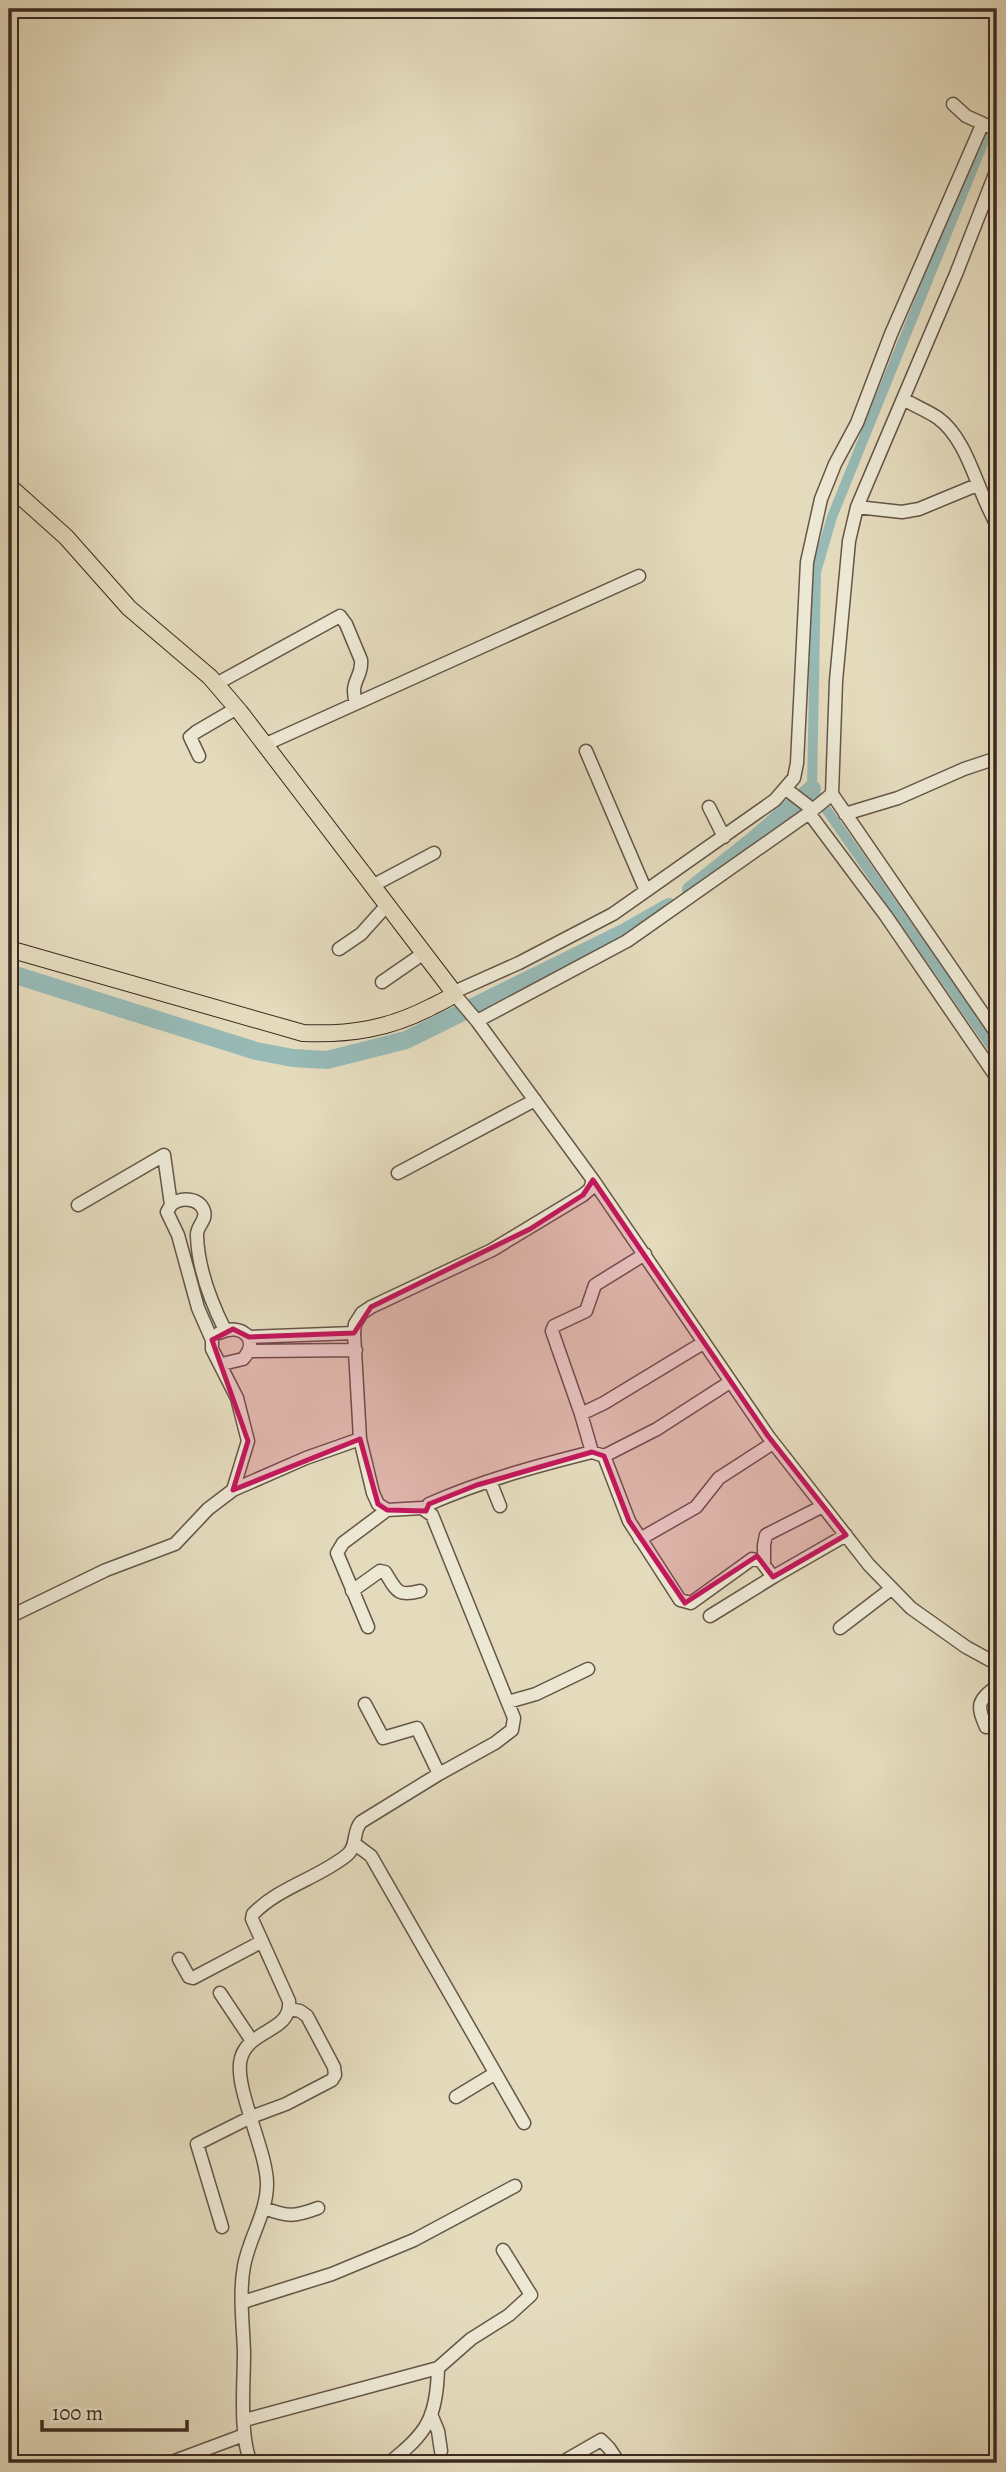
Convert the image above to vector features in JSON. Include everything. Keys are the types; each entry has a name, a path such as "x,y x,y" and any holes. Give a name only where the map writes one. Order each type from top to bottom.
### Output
{"main road":[{"path":"9,486 65,537 129,608 216,684 456,995 384,1027 337,1034 303,1033 9,949"}],"street":[{"path":"953,104 960,112 989,127 891,334 857,423 835,464 821,499 807,562 797,763 789,791 613,914 456,995 593,1180 773,1443 846,1535 891,1589 911,1608 966,1647 997,1664"},
{"path":"996,174 857,507 849,541 837,668 830,796 997,1034"},
{"path":"903,399 939,419 950,430 977,485 992,503 997,526"},
{"path":"857,507 902,512 919,509 977,485"},
{"path":"264,745 639,576"},
{"path":"216,684 340,616 361,660 362,666 352,691 356,703"},
{"path":"199,756 190,737 237,708"},
{"path":"586,751 646,891"},
{"path":"845,814 898,797 997,758"},
{"path":"789,791 812,809 997,1078"},
{"path":"475,1018 627,941 830,796"},
{"path":"709,807 724,837"},
{"path":"372,886 434,853"},
{"path":"339,949 361,934 387,905"},
{"path":"382,982 424,953"},
{"path":"398,1173 535,1100"},
{"path":"78,1205 164,1155 171,1205"},
{"path":"387,1510 378,1504 373,1493 360,1439 355,1375 355,1324 362,1313 371,1307 446,1274 530,1228 583,1195 590,1189 593,1180"},
{"path":"225,1330 201,1264 196,1231 204,1218 201,1205 194,1201 175,1201 167,1212 178,1235 198,1308 212,1340 215,1355 222,1364 237,1398 248,1441 233,1490"},
{"path":"178,1235 196,1231"},
{"path":"645,1254 595,1285 586,1311 554,1326 552,1331 581,1414 629,1521 680,1600 691,1603 752,1559 764,1564 773,1577"},
{"path":"212,1340 225,1330 240,1331 250,1341 249,1351 243,1359 222,1364"},
{"path":"248,1337 354,1333"},
{"path":"581,1414 703,1343"},
{"path":"249,1351 356,1350"},
{"path":"426,1511 429,1504 490,1481 598,1454 657,1429 730,1382"},
{"path":"9,1617 106,1570 175,1544 208,1509 233,1490 306,1458 360,1439"},
{"path":"640,1539 696,1507 719,1478 773,1443"},
{"path":"490,1481 500,1506"},
{"path":"764,1564 766,1535 823,1506"},
{"path":"251,2463 244,2435 244,2265 264,2208 267,2183 240,2078 240,2060 252,2040 283,2022 290,2009 289,2001 252,1919 257,1910 348,1855 355,1844 356,1828 361,1822 495,1743 512,1730 514,1718 435,1521 426,1511 417,1508 387,1510 339,1548 337,1553 368,1627"},
{"path":"710,1616 846,1535"},
{"path":"352,1591 380,1571 385,1572 397,1591 404,1595 420,1591"},
{"path":"840,1628 891,1589"},
{"path":"508,1702 536,1694 588,1669"},
{"path":"986,1727 979,1704 981,1699 997,1686"},
{"path":"365,1704 383,1738 417,1728 439,1774"},
{"path":"355,1844 371,1856 524,2123"},
{"path":"179,1959 193,1978 261,1942"},
{"path":"220,1993 252,2040"},
{"path":"222,2227 196,2146 251,2117 286,2104 332,2080 335,2075 334,2067 307,2016 290,2009"},
{"path":"456,2098 494,2074"},
{"path":"243,2302 332,2274 414,2240 515,2186"},
{"path":"264,2208 286,2216 318,2208"},
{"path":"245,2420 438,2368 471,2339 509,2315 531,2295 503,2250"},
{"path":"388,2463 410,2446 425,2429 437,2395 438,2368"},
{"path":"431,2414 438,2431 441,2451"},
{"path":"169,2463 244,2435"},
{"path":"561,2463 601,2440 610,2448 619,2463"}],"highlighted area":[{"path":"593,1180 768,1436 846,1535 773,1577 757,1556 685,1603 629,1521 604,1456 592,1452 477,1485 429,1504 426,1511 387,1510 378,1504 360,1439 233,1490 248,1441 212,1340 233,1329 249,1337 354,1333 371,1307 530,1229 583,1195"}],"waterway":[{"path":"997,109 832,517 816,572 812,789 997,1054"},
{"path":"691,890 812,789"},
{"path":"9,973 256,1051 293,1058 327,1060 406,1040 625,932 669,907"}]}
